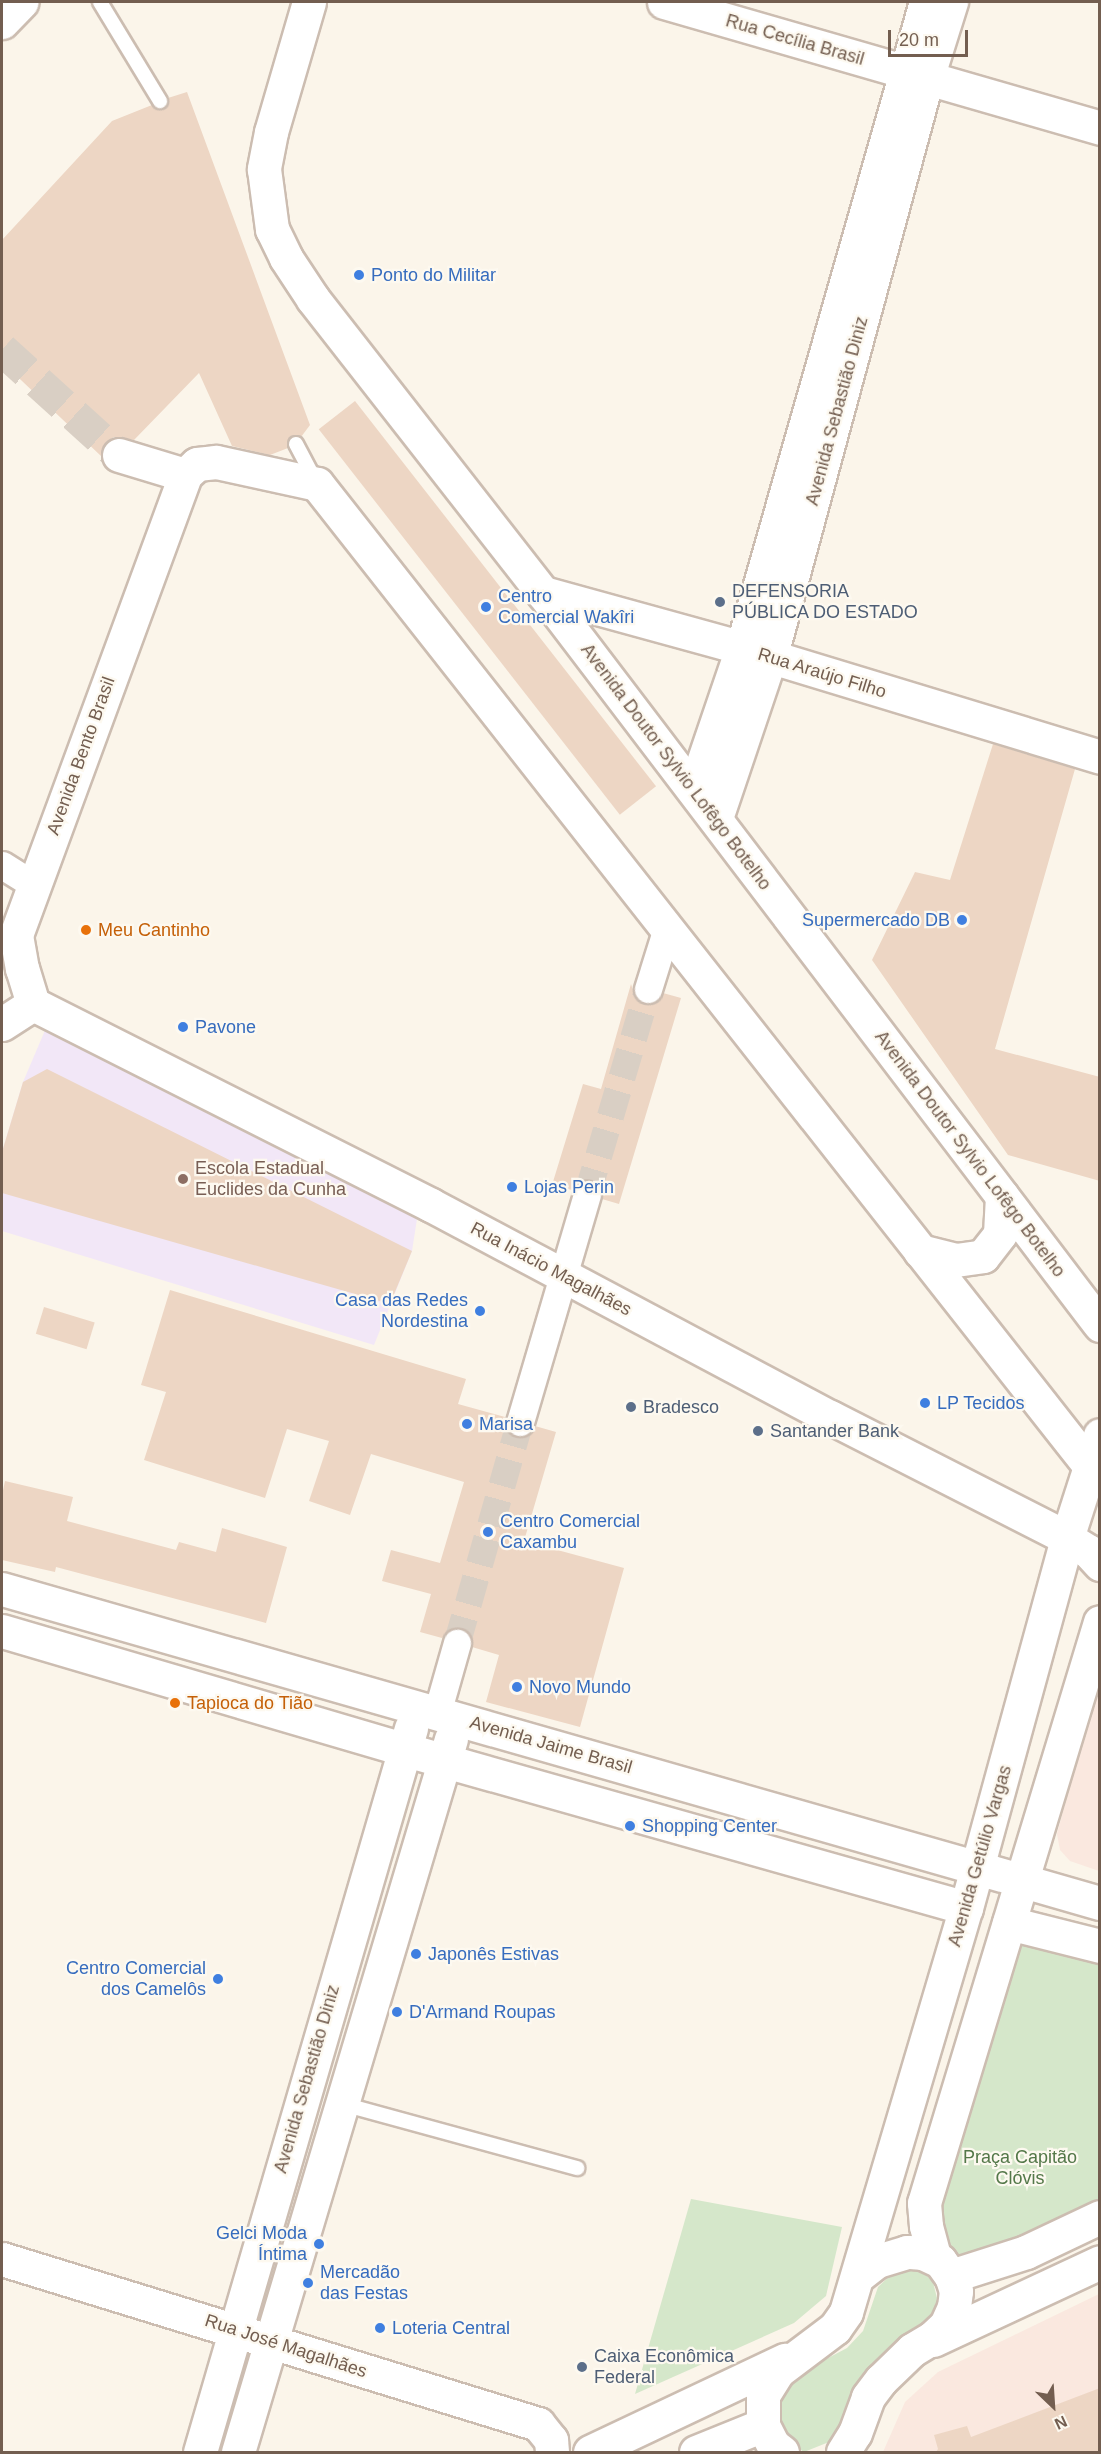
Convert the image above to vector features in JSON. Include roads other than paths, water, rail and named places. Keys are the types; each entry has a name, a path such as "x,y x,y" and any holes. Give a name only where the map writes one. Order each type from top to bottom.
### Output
{"street":[{"path":"2,22 21,2"},
{"name":"Avenida Doutor Sylvio Lofêgo Botelho","path":"309,2 272,132 264,170 266,199 272,229 286,258 313,299 694,789 1100,1325"},
{"name":"Rua Cecília Brasil","path":"664,2 1100,128"},
{"name":"Avenida Sebastião Diniz","path":"716,818 756,653 916,75 926,2"},
{"name":"Avenida Sebastião Diniz","path":"916,75 951,2"},
{"path":"119,455 185,475 197,464 216,462 317,484 1094,1473"},
{"name":"Avenida Bento Brasil","path":"33,1004 22,969 9,943 185,475"},
{"name":"Rua Araújo Filho","path":"543,593 756,653 1100,757"},
{"name":"Avenida Sebastião Diniz","path":"694,789 756,653"},
{"path":"2,865 33,884"},
{"path":"648,989 667,928"},
{"path":"2,1024 33,1004"},
{"name":"Rua Inácio Magalhães","path":"33,1004 431,1205 830,1417 1067,1538 1088,1551 1100,1563"},
{"path":"520,1422 587,1195"},
{"path":"920,1251 956,1260 983,1256 1000,1234 1002,1196"},
{"name":"Avenida Getúlio Vargas","path":"803,2351 842,2320 858,2276 966,1908 1067,1538 1094,1473 1100,1435"},
{"name":"Avenida Jaime Brasil","path":"2,1589 438,1712 1022,1883 1100,1903"},
{"path":"849,2446 868,2397 881,2380 912,2350 932,2338 946,2325 954,2307 956,2291 942,2266 926,2226 924,2203 1100,1622"},
{"path":"2,1631 404,1749 966,1908"},
{"path":"238,2452 444,1760 438,1712 457,1643"},
{"name":"Avenida Sebastião Diniz","path":"200,2452 404,1749 438,1712"},
{"path":"1008,1923 1100,1947"},
{"path":"858,2276 877,2261 907,2252 942,2266 1026,2252 1100,2217"},
{"name":"Rua José Magalhães","path":"2,2259 538,2424 551,2440 552,2452"},
{"path":"912,2350 1100,2262"},
{"path":"696,2452 774,2444 763,2395 778,2371 803,2351"},
{"path":"590,2452 803,2351"}],"lane":[{"path":"100,2 160,101"},
{"path":"296,444 317,484"},
{"path":"343,2104 577,2168"}],"tunnel":[{"path":"2,349 119,455"},
{"path":"587,1195 648,989"},
{"path":"457,1643 520,1422"}],"place":[{"name":"Ponto do Militar","path":"359,275"},
{"name":"DEFENSORIA PÚBLICA DO ESTADO","path":"720,602"},
{"name":"Centro Comercial Wakîri","path":"486,607"},
{"name":"Supermercado DB","path":"962,920"},
{"name":"Meu Cantinho","path":"86,930"},
{"name":"Pavone","path":"183,1027"},
{"name":"Escola Estadual Euclides da Cunha","path":"183,1179"},
{"name":"Lojas Perin","path":"512,1187"},
{"name":"Casa das Redes Nordestina","path":"480,1311"},
{"name":"LP Tecidos","path":"925,1403"},
{"name":"Bradesco","path":"631,1407"},
{"name":"Marisa","path":"467,1424"},
{"name":"Santander Bank","path":"758,1431"},
{"name":"Centro Comercial Caxambu","path":"488,1532"},
{"name":"Novo Mundo","path":"517,1687"},
{"name":"Tapioca do Tião","path":"175,1703"},
{"name":"Shopping Center","path":"630,1826"},
{"name":"Japonês Estivas","path":"416,1954"},
{"name":"Centro Comercial dos Camelôs","path":"218,1979"},
{"name":"D'Armand Roupas","path":"397,2012"},
{"name":"Gelci Moda Íntima","path":"319,2244"},
{"name":"Mercadão das Festas","path":"308,2283"},
{"name":"Loteria Central","path":"380,2328"},
{"name":"Caixa Econômica Federal","path":"582,2367"}],"park label":[{"name":"Praça Capitão Clóvis","path":"1020,2168"}]}
